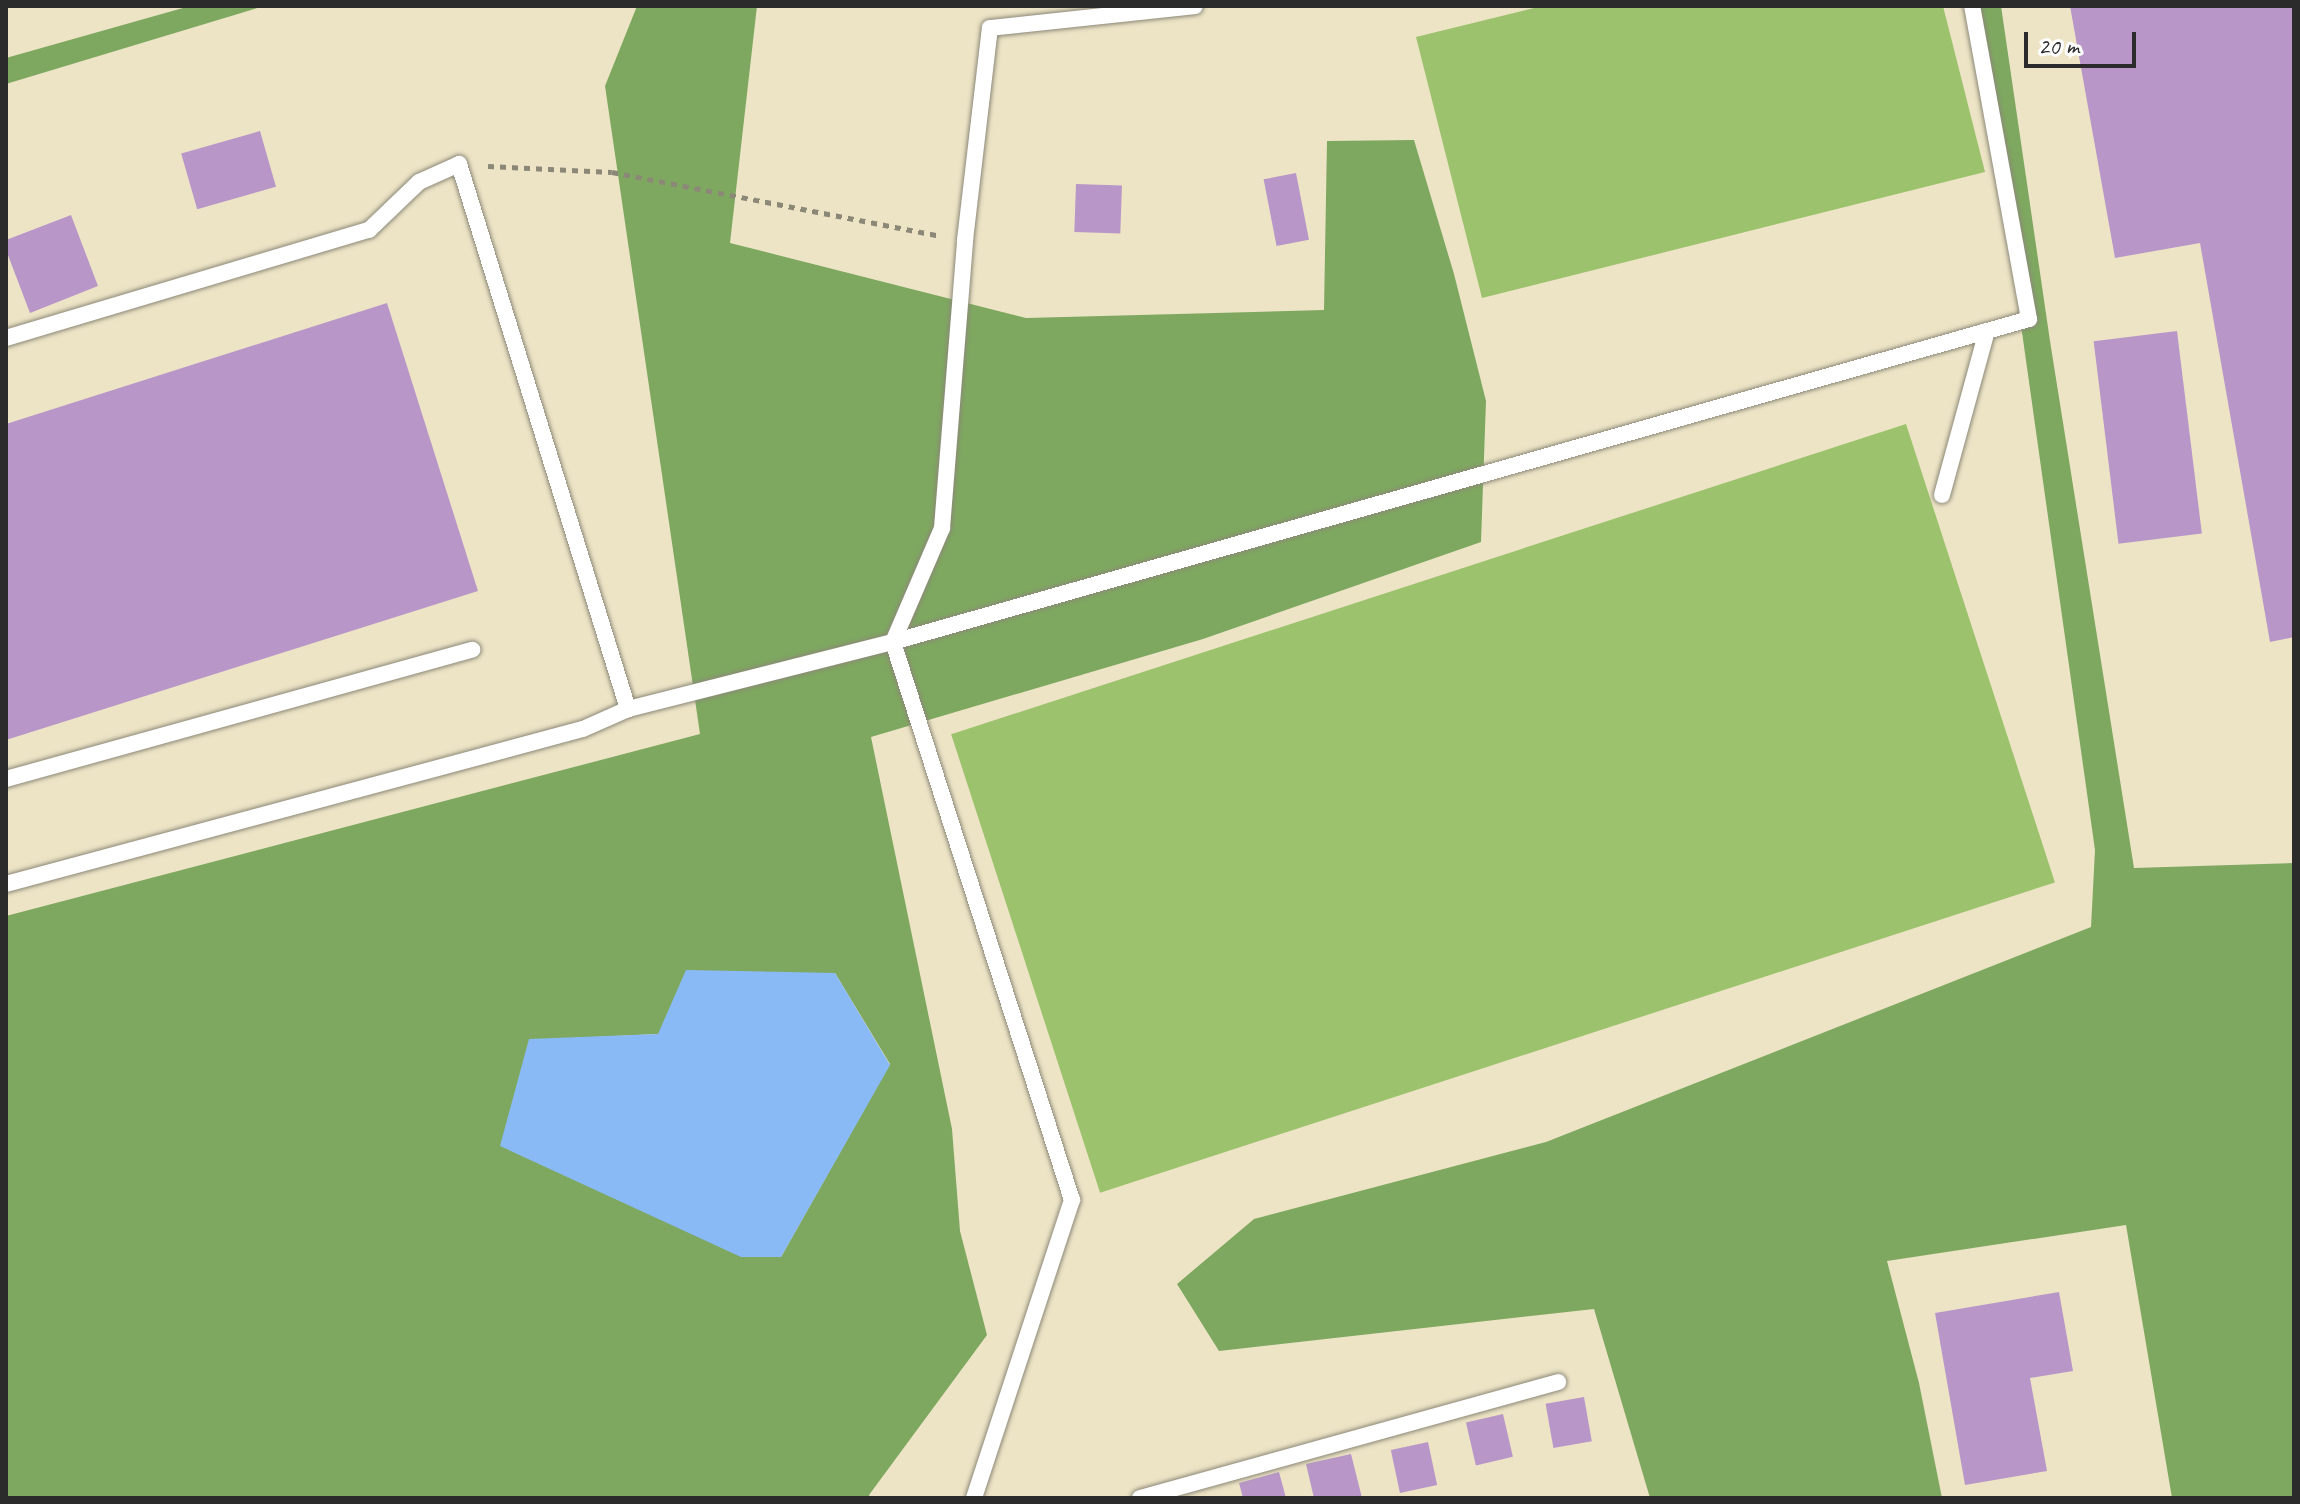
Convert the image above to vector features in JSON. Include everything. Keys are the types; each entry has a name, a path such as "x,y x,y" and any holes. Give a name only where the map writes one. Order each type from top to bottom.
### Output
{"lane":[{"path":"974,1498 1072,1200 893,642 942,528 965,240 990,28 1195,6"},
{"path":"6,884 583,729 628,709 893,642 2029,319 1972,6"},
{"path":"6,338 369,230 419,182 459,164 628,709"},
{"path":"1942,495 1987,331"},
{"path":"6,779 472,650"},
{"path":"1140,1498 1558,1382"}],"path":[{"path":"459,164 612,172 965,240"}],"green space":[{"path":"190,6 264,6 6,84 6,58"},
{"path":"637,6 757,6 730,243 1026,318 1324,310 1327,141 1414,140 1454,274 1486,401 1481,542 1203,639 871,737 952,1129 960,1231 987,1335 869,1495 871,1498 6,1498 6,916 700,734 605,86","holes":["835,973 890,1064 781,1257 530,1040 658,1034"]},
{"path":"1542,6 1943,6 1985,172 1482,298 1416,37"},
{"path":"1976,6 2001,6 2050,341 2134,868 2294,863 2294,1498 2172,1498 2126,1225 1887,1261 1919,1383 1942,1498 1650,1498 1594,1309 1219,1351 1177,1284 1254,1219 1546,1142 2091,927 2095,850"},
{"path":"1906,424 2055,882 1100,1193 951,734"}],"water":[{"path":"686,970 835,973 890,1065 781,1257 741,1257 500,1146 529,1039 658,1034"}],"building":[{"path":"2070,6 2294,6 2294,637 2270,642 2200,243 2115,258"},
{"path":"260,131 276,187 197,209 181,154"},
{"path":"1296,173 1309,240 1277,246 1264,179"},
{"path":"1076,184 1122,186 1120,234 1074,232"},
{"path":"71,215 98,286 30,313 6,250 6,240"},
{"path":"387,303 478,591 6,740 6,424"},
{"path":"2177,331 2202,533 2118,544 2094,341"},
{"path":"2059,1292 2073,1371 2030,1378 2047,1471 1965,1485 1935,1313"},
{"path":"1584,1397 1592,1441 1553,1448 1546,1404"},
{"path":"1503,1414 1513,1457 1476,1465 1466,1423"},
{"path":"1428,1442 1437,1485 1400,1493 1391,1450"},
{"path":"1351,1454 1362,1498 1314,1498 1306,1464"},
{"path":"1279,1472 1286,1498 1243,1498 1239,1483"}]}
